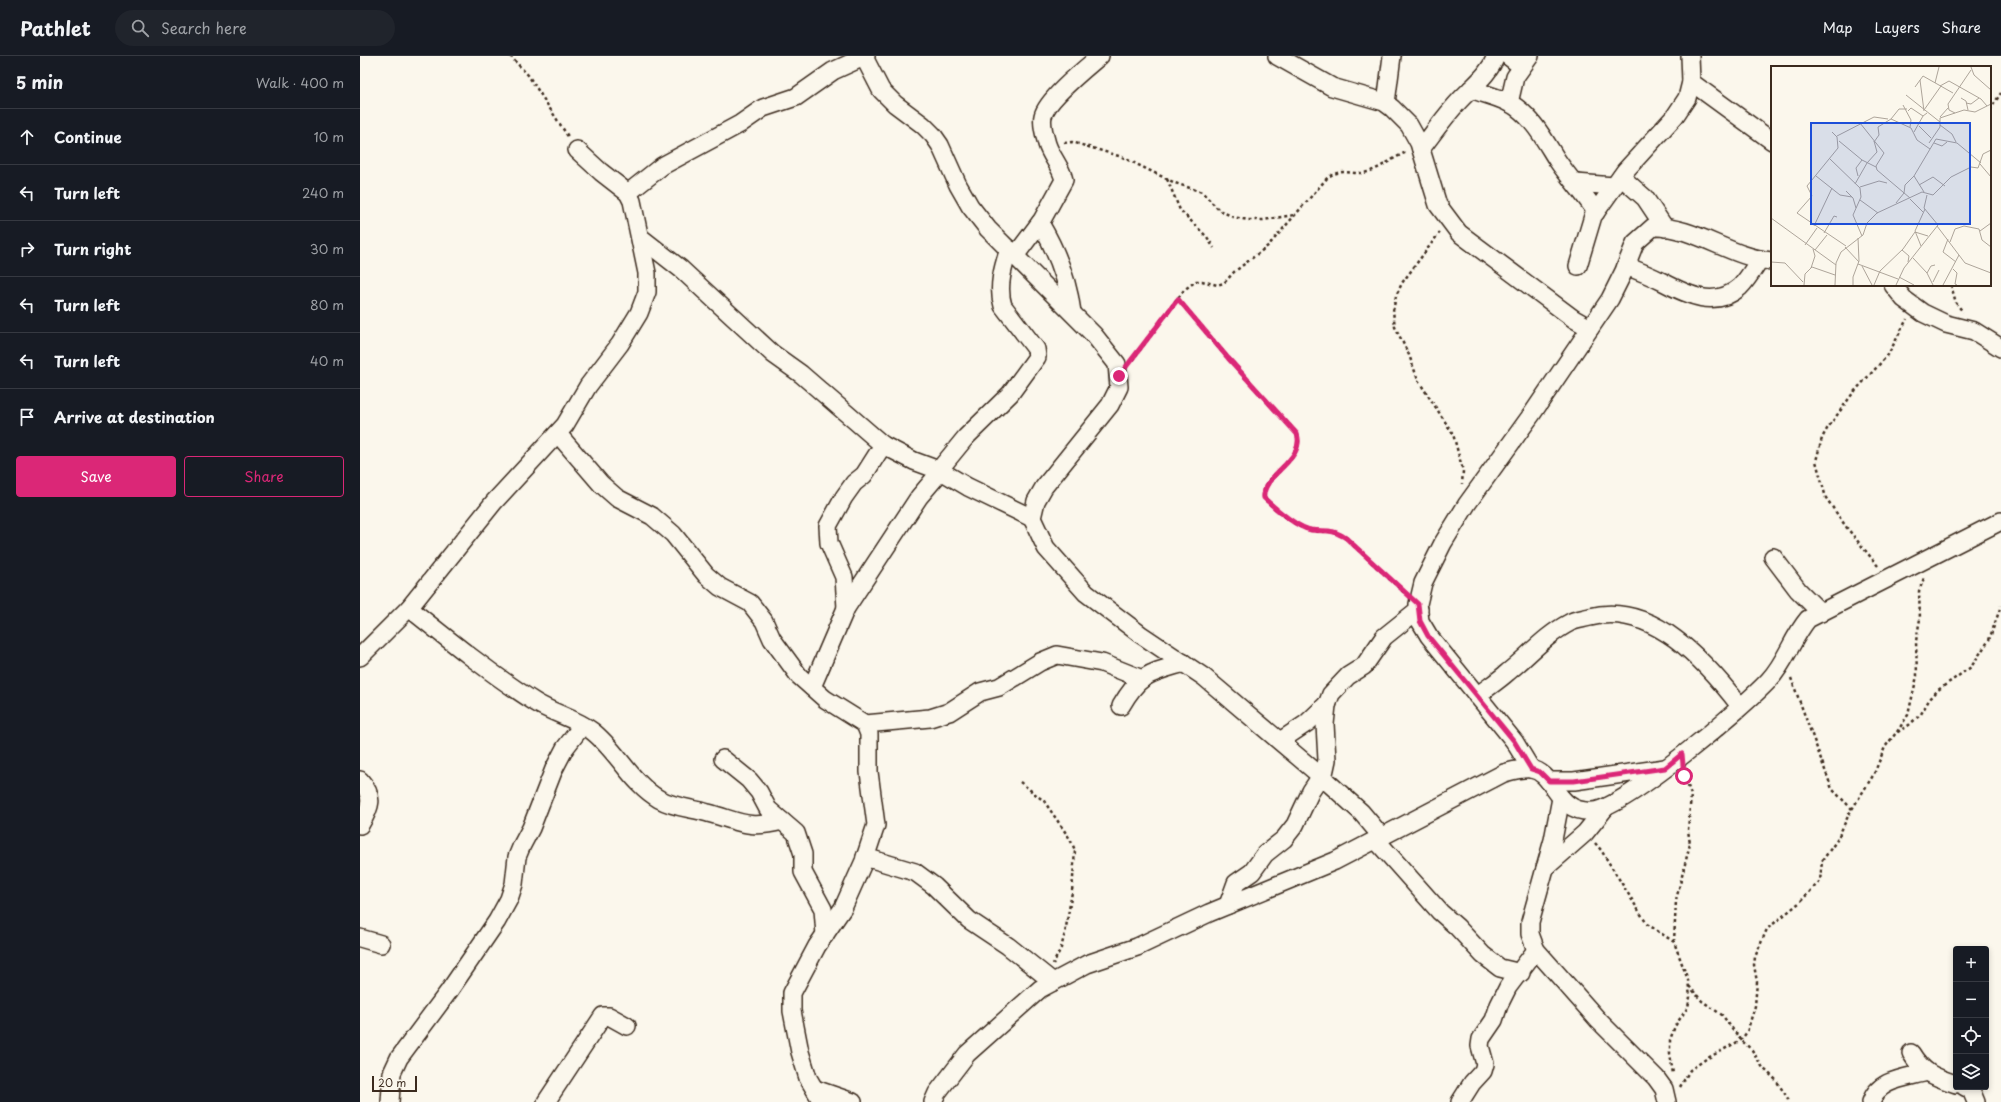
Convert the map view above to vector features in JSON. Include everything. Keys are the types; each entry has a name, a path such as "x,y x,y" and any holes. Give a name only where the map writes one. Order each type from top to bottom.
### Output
{"street":[{"path":"628,193 662,166 740,124 763,108 796,97 832,71 865,56 881,90 894,104 923,125 933,135 940,145 958,185 970,206 988,229 1094,335 1117,364 1119,387 1110,405 1044,487 1036,501 1032,518 1046,548 1086,593 1140,634 1204,677 1322,777 1360,812 1379,839 1440,912 1457,927 1483,955 1500,968 1520,973"},
{"path":"812,687 846,608 919,497 966,437 1010,394 1037,357 1036,349 1002,306 1000,299 1000,284 1012,252 1040,223 1064,180 1062,170 1048,145 1043,117 1049,105 1061,91 1100,56"},
{"path":"1277,56 1332,87 1386,103 1408,125 1420,147 1433,194 1448,221 1458,233 1574,318 1590,328"},
{"path":"1386,103 1392,56"},
{"path":"1420,147 1465,94 1493,64 1496,56"},
{"path":"1578,266 1584,244 1596,212 1617,181 1675,116 1687,98 1691,82 1690,56"},
{"path":"1509,103 1511,88 1520,59"},
{"path":"1691,82 1771,140"},
{"path":"1471,89 1509,103 1533,122 1558,161 1576,183 1596,212"},
{"path":"360,657 409,608 494,502 558,434 588,386 620,344 639,313 646,292 647,273 632,201 628,193 600,172 577,150"},
{"path":"1576,183 1617,181 1644,198 1665,228"},
{"path":"1040,223 1052,244 1070,293 1072,312"},
{"path":"1531,769 1514,741 1428,636 1420,621 1418,607 1423,583 1442,543 1466,506 1532,414 1610,299 1635,243 1639,238 1653,227 1665,228 1691,235 1734,252 1766,260 1740,287 1724,297 1711,299 1697,298 1683,293 1626,266"},
{"path":"640,238 681,269 773,354 807,380 883,445 914,461 940,470 968,487 1032,518"},
{"path":"1894,286 1904,299 1923,313 1946,324 1974,331 2001,348"},
{"path":"558,434 606,489 617,498 652,516 673,534 706,575 720,587 750,603 764,621 772,639 799,676 825,699 846,711 864,724 869,734 869,772 876,825 865,857 842,908 824,935 792,993 792,1011 800,1052 808,1078 818,1096 853,1102"},
{"path":"846,608 844,577 829,543 828,526 854,483 864,475 883,445"},
{"path":"932,1099 966,1054 1040,989 1049,979 1086,964 1137,947 1228,905 1334,861 1504,773 1531,769 1540,772 1549,781 1567,805 1580,810 1593,811 1622,800 1665,768 1769,680 1785,657 1797,632 1808,619 2001,521"},
{"path":"1773,557 1798,590 1821,613"},
{"path":"1228,905 1236,883 1252,872 1265,854 1284,838 1295,826 1311,791 1322,777 1326,760 1325,724 1328,704 1334,689 1348,676 1364,666 1384,637 1418,607"},
{"path":"409,608 440,633 536,703 591,730 613,751 633,777 658,798 669,804 708,813 737,823 754,826 782,821"},
{"path":"1477,696 1544,641 1570,622 1596,615 1620,614 1639,619 1676,638 1724,686 1740,706"},
{"path":"864,724 923,719 949,712 980,692 999,687 1040,662 1057,655 1102,663 1142,679"},
{"path":"1121,706 1136,682 1160,670 1184,663"},
{"path":"1280,741 1300,728 1328,704"},
{"path":"390,1102 392,1073 399,1058 461,973 509,899 514,884 517,857 522,844 554,769 565,748 582,726"},
{"path":"723,760 748,780 758,792 768,809 796,833 800,843 802,872 822,909 824,935"},
{"path":"1549,781 1581,780 1665,768"},
{"path":"360,780 365,785 370,799 369,810 360,825"},
{"path":"1561,798 1553,840 1530,922 1530,934 1536,950 1599,1021 1656,1078 1672,1097"},
{"path":"1544,868 1585,833 1606,807"},
{"path":"865,857 914,872 934,886 968,920 1008,946 1049,979"},
{"path":"360,938 381,944"},
{"path":"1460,1102 1472,1083 1483,1071 1485,1064 1480,1046 1481,1039 1494,1020 1498,1005 1508,987 1536,950"},
{"path":"546,1102 602,1016 609,1016 626,1026"},
{"path":"1910,1053 1926,1072 1953,1083"},
{"path":"1871,1102 1873,1095 1880,1086 1892,1081 1926,1072"},
{"path":"1971,1090 1976,1102"}],"path":[{"path":"510,56 528,75 577,150"},
{"path":"1991,108 2001,93"},
{"path":"1048,145 1072,142 1093,147 1122,157 1166,180 1202,192 1218,210 1233,217 1248,220 1263,220 1295,215"},
{"path":"1119,376 1184,290 1196,281 1216,285 1224,283 1234,272 1269,245 1328,177 1335,173 1349,171 1358,173 1368,172 1420,147"},
{"path":"1166,180 1180,210 1207,238 1214,248"},
{"path":"1448,221 1402,283 1396,296 1392,312 1394,327 1418,380 1441,413 1453,434 1462,471 1462,490 1466,506"},
{"path":"1178,299 1228,358 1297,434 1299,442 1297,447 1280,471 1268,484 1264,493 1264,498 1302,527 1311,530 1336,532 1346,538 1418,607"},
{"path":"1886,580 1876,562 1846,528 1826,498 1816,461 1822,438 1827,429 1853,393 1892,348 1914,306"},
{"path":"1672,1097 1690,1070 1706,1059 1741,1040 1751,1022 1754,1006 1757,982 1754,966 1757,948 1767,929 1799,902 1820,881 1821,864 1837,840 1852,809 1874,774 1884,747 1897,732 1908,714 1916,676 1916,641 1920,608 1919,591 1930,558"},
{"path":"1897,732 1921,714 1928,700 1938,690 1971,667 1989,640 2001,606"},
{"path":"1785,657 1792,684 1832,789 1852,809"},
{"path":"1672,1077 1670,1040 1675,1026 1688,1007 1690,997 1689,986 1683,964 1674,942 1676,900 1690,844 1688,830 1691,795 1684,776 1682,754"},
{"path":"1020,782 1044,801 1070,839 1074,850 1072,892 1061,948 1049,979"},
{"path":"1585,833 1601,850 1646,924 1674,942"},
{"path":"1689,986 1702,1001 1722,1015 1741,1040 1752,1050 1763,1068 1776,1080 1790,1102"}],"route":[{"path":"1119,376 1178,299 1267,403 1297,434 1299,442 1297,447 1292,456 1264,489 1264,498 1302,527 1311,530 1328,530 1336,532 1346,538 1372,564 1418,604 1420,621 1428,636 1514,741 1531,769 1540,772 1549,781 1574,781 1665,768 1682,754 1684,776"}]}
